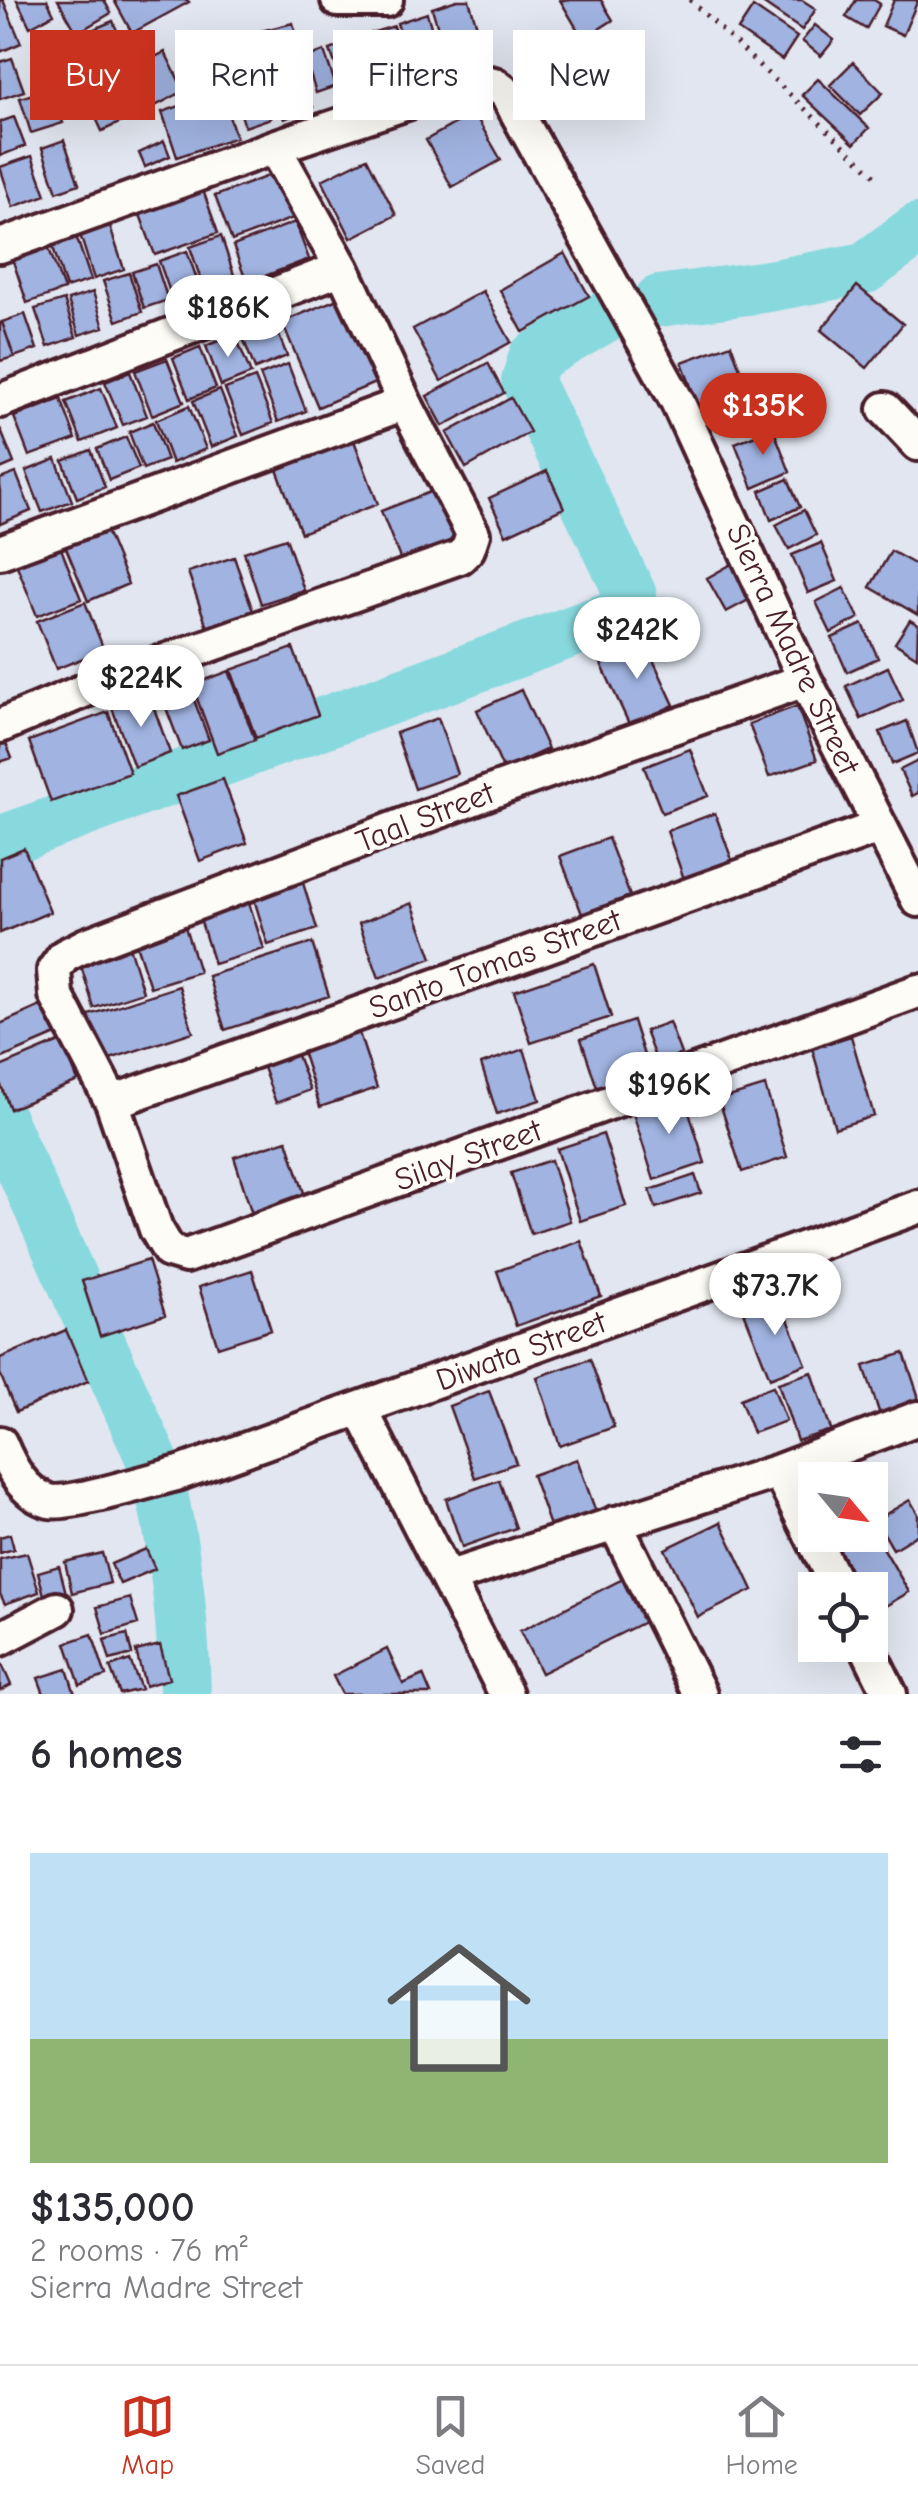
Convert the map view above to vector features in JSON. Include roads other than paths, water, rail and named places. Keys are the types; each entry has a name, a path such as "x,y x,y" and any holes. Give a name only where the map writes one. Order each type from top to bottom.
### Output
{"street":[{"path":"338,0 386,0"},
{"name":"Sierra Madre Street","path":"274,147 476,80 494,84 506,93 677,401 805,680 918,900"},
{"path":"0,246 274,147 342,268 472,534 468,549 460,556 100,684 0,726"},
{"path":"0,401 342,268"},
{"path":"0,552 405,403"},
{"path":"885,409 918,444"},
{"name":"Taal Street","path":"112,1102 56,995 54,970 64,956 501,788 805,680"},
{"name":"Santo Tomas Street","path":"112,1102 879,828"},
{"name":"Silay Street","path":"112,1102 156,1229 168,1250 186,1256 918,991"},
{"name":"Diwata Street","path":"0,1444 10,1468 30,1492 53,1502 122,1488 180,1473 360,1410 918,1207"},
{"path":"360,1410 506,1694"},
{"path":"447,1578 779,1471 918,1418"},
{"path":"779,1471 829,1572"},
{"path":"614,1523 700,1694"},
{"path":"0,1639 58,1608"},
{"path":"874,1662 890,1694"}],"waterway":[{"path":"659,301 865,268 918,229"},
{"path":"0,842 625,612 631,595 527,381 534,358 608,315"},
{"path":"0,1119 154,1464 177,1578 185,1694"}]}
